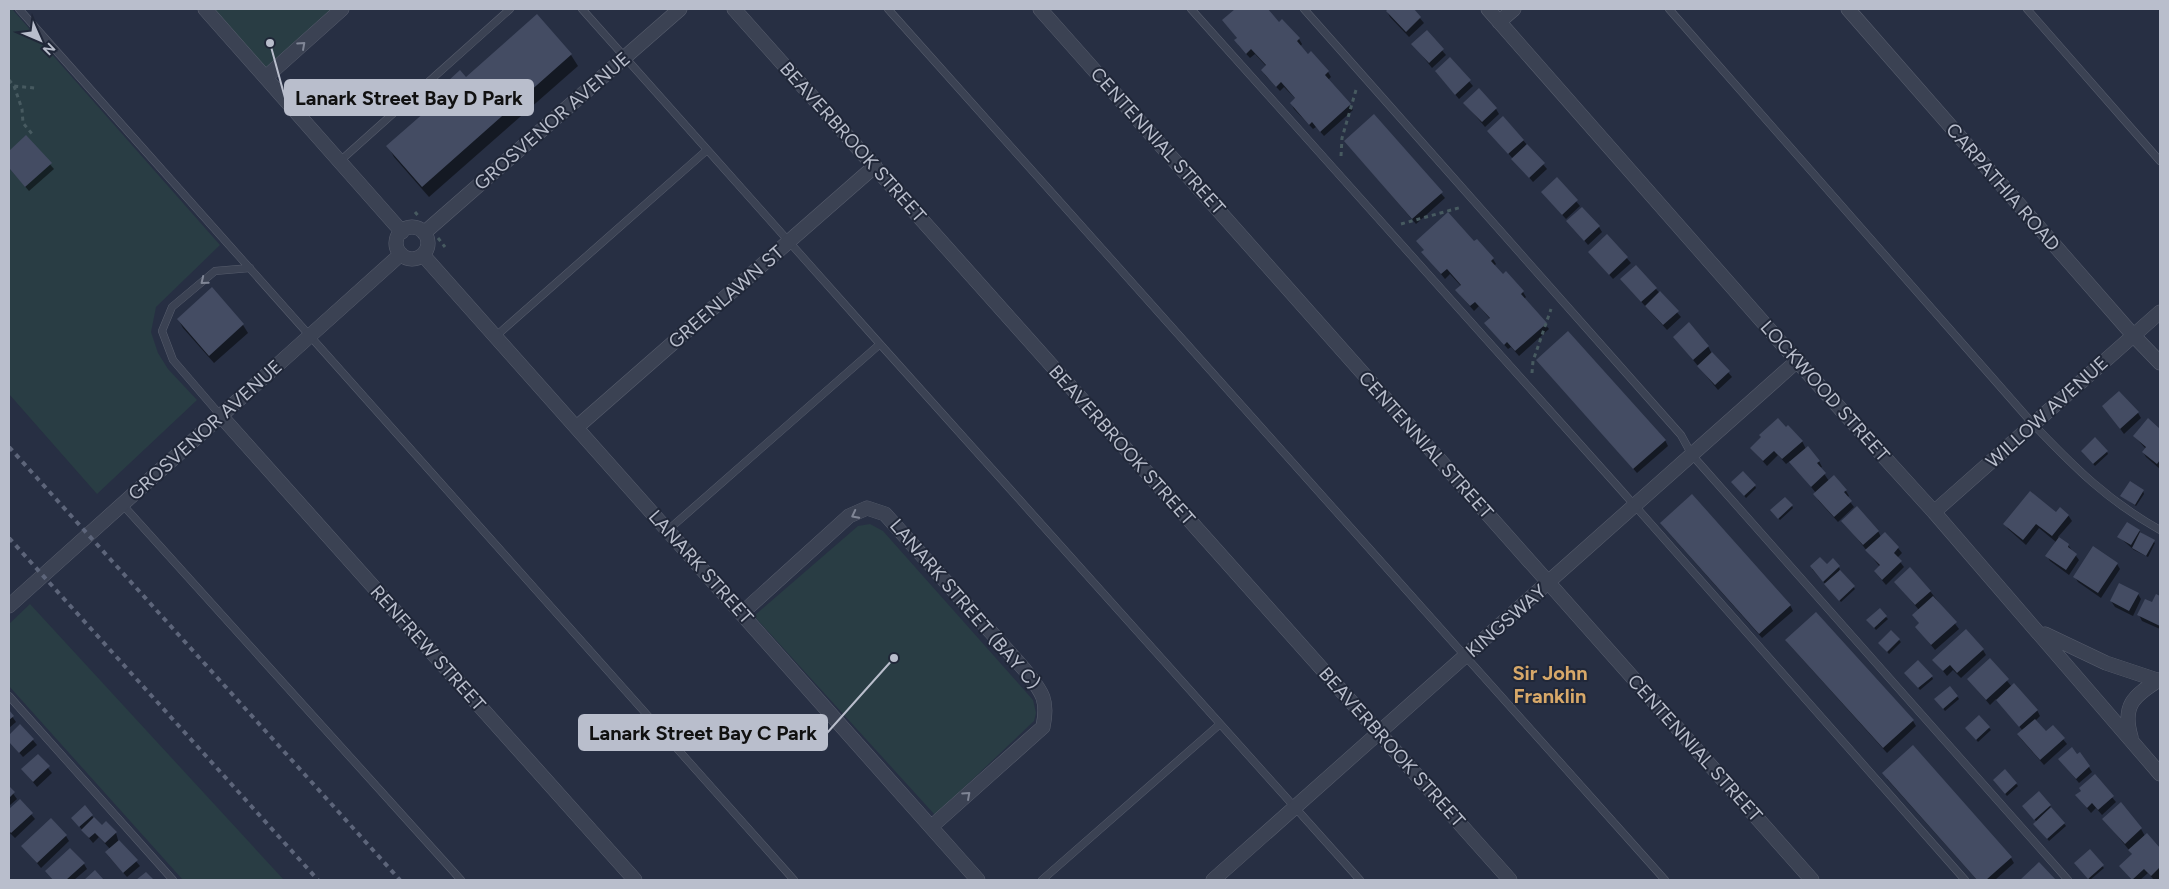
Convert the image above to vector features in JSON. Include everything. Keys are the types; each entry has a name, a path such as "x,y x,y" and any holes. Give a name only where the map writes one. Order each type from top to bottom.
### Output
{"street":[{"path":"205,9 402,232"},
{"path":"266,77 342,9"},
{"name":"GROSVENOR AVENUE","path":"424,233 680,9"},
{"name":"BEAVERBROOK STREET","path":"734,9 1510,880"},
{"name":"CENTENNIAL STREET","path":"1040,9 1812,880"},
{"name":"LOCKWOOD STREET","path":"1488,9 1797,361 2038,630 2160,774"},
{"path":"1499,22 1514,9"},
{"name":"CARPATHIA ROAD","path":"1848,9 2133,335 2160,363"},
{"name":"GREENLAWN ST","path":"577,427 874,166"},
{"path":"416,228 424,233 428,242 423,255 414,259 401,254 397,245 399,235 402,232 406,229 416,228"},
{"name":"GROSVENOR AVENUE","path":"9,606 401,254"},
{"name":"LANARK STREET","path":"423,255 978,880"},
{"name":"WILLOW AVENUE","path":"1934,512 2160,312"},
{"name":"KINGSWAY","path":"1213,880 1797,361"},
{"name":"RENFREW STREET","path":"221,416 635,880"},
{"name":"LANARK STREET (BAY C)","path":"742,613 850,516 867,508 885,514 1017,662 1042,691 1047,709 1043,726 931,828"},
{"path":"2038,630 2085,654 2160,680"},
{"path":"2133,744 2126,721 2130,706 2145,688 2160,680"}],"lane":[{"path":"19,9 794,880"},
{"path":"340,161 510,9"},
{"path":"582,9 788,242 1360,880"},
{"path":"888,9 1665,880"},
{"path":"1191,9 1635,506 1965,880"},
{"path":"1304,9 1681,435 1692,455 2068,880"},
{"path":"1669,9 2033,424 2078,470 2109,498 2160,530"},
{"path":"2027,9 2160,161"},
{"path":"496,336 707,150"},
{"path":"221,416 174,360 162,331 172,308 216,271 250,268"},
{"path":"668,530 880,344"},
{"path":"122,504 461,880"},
{"path":"9,696 173,880"},
{"path":"1042,880 1220,724"}],"path":[{"path":"9,80 14,86 22,109 23,123 33,135"},
{"path":"14,86 35,88"},
{"path":"1341,156 1342,138 1356,90"},
{"path":"1401,224 1462,207"},
{"path":"1532,374 1533,361 1551,310"}],"shaded area":[{"path":"9,9 12,9 220,245 156,307 151,332 158,353 168,369 197,400 97,494 9,394"},
{"path":"205,9 342,9 266,77"},
{"path":"870,524 883,531 1033,700 1036,713 1034,721 935,815 754,616 858,526"},
{"path":"30,604 284,880 183,880 9,686 9,624"}],"building":[{"path":"1235,9 1268,9 1279,22 1282,19 1300,38 1297,41 1308,54 1311,51 1329,71 1325,75 1351,104 1320,132 1312,122 1309,125 1290,103 1295,98 1281,82 1276,87 1261,70 1266,65 1251,49 1246,54 1234,40 1237,38 1222,20"},
{"path":"1388,9 1414,9 1421,17 1406,32 1386,11"},
{"path":"537,14 572,54 422,187 386,146 441,98 436,92 460,70 466,77"},
{"path":"1427,30 1444,49 1429,63 1411,44"},
{"path":"1450,57 1471,80 1455,95 1435,71"},
{"path":"1479,88 1497,108 1482,122 1463,103"},
{"path":"1374,114 1443,192 1412,219 1344,141"},
{"path":"1503,116 1524,140 1508,154 1487,131"},
{"path":"26,135 52,163 25,187 9,168 9,151"},
{"path":"1527,144 1545,163 1529,178 1511,159"},
{"path":"1557,177 1578,200 1562,215 1541,192"},
{"path":"1582,207 1600,226 1584,241 1566,221"},
{"path":"1448,212 1474,241 1477,239 1494,258 1491,261 1503,274 1506,271 1524,291 1521,294 1547,323 1515,351 1507,342 1504,345 1484,323 1490,318 1475,302 1470,306 1455,290 1461,285 1447,269 1441,274 1421,252 1424,250 1416,241"},
{"path":"1607,234 1628,257 1609,275 1588,252"},
{"path":"1636,265 1657,288 1641,302 1620,279"},
{"path":"212,287 244,324 209,356 177,319"},
{"path":"1660,291 1679,311 1663,325 1645,306"},
{"path":"1689,322 1709,346 1693,360 1673,337"},
{"path":"1568,331 1666,440 1633,469 1536,360"},
{"path":"1712,352 1730,371 1715,385 1697,366"},
{"path":"2119,391 2139,412 2120,429 2102,406"},
{"path":"1778,418 1786,427 1788,425 1803,441 1782,459 1774,451 1763,461 1750,448 1761,437 1759,435"},
{"path":"2148,418 2160,429 2160,460 2157,464 2142,452 2146,447 2133,436"},
{"path":"2095,437 2108,451 2093,464 2081,451"},
{"path":"1808,446 1820,461 1817,463 1826,473 1811,487 1789,462"},
{"path":"1743,471 1756,485 1744,496 1731,482"},
{"path":"1834,475 1847,490 1844,492 1852,501 1834,517 1813,494"},
{"path":"2130,481 2144,490 2135,505 2120,496"},
{"path":"2030,491 2056,512 2060,507 2069,515 2052,536 2036,524 2023,540 2003,524"},
{"path":"1692,494 1791,605 1759,634 1660,523"},
{"path":"1785,497 1793,505 1778,519 1770,510"},
{"path":"1857,506 1879,531 1863,545 1841,521"},
{"path":"2127,522 2140,530 2131,545 2117,537"},
{"path":"1885,532 1899,547 1894,553 1902,561 1882,580 1874,571 1880,565 1865,550"},
{"path":"2140,532 2155,540 2146,556 2132,548"},
{"path":"2059,537 2069,544 2068,547 2077,554 2066,570 2045,556"},
{"path":"2093,546 2118,563 2098,593 2073,577"},
{"path":"1820,557 1827,564 1833,558 1840,566 1823,582 1810,566"},
{"path":"1910,567 1931,591 1915,605 1894,582"},
{"path":"1840,570 1855,586 1839,601 1824,584"},
{"path":"2119,583 2139,593 2129,611 2110,601"},
{"path":"2156,594 2160,596 2160,626 2137,615 2145,599 2152,602"},
{"path":"1933,596 1957,622 1931,645 1915,627 1919,623 1912,615"},
{"path":"1880,608 1887,616 1874,628 1866,620"},
{"path":"1816,612 1914,720 1883,748 1785,640"},
{"path":"1966,629 1984,649 1957,673 1950,665 1943,671 1932,660"},
{"path":"1891,630 1900,639 1887,652 1878,643"},
{"path":"1990,658 2009,679 1986,700 1967,679"},
{"path":"1918,660 1933,676 1918,688 1904,673"},
{"path":"2014,683 2038,710 2019,727 1996,700"},
{"path":"1950,686 1958,696 1943,709 1934,699"},
{"path":"9,710 14,716 9,720"},
{"path":"1979,715 1990,727 1976,740 1965,728"},
{"path":"2035,719 2046,731 2053,725 2065,738 2040,760 2017,734"},
{"path":"20,724 34,739 19,753 9,742 9,735"},
{"path":"1913,745 2012,857 1986,880 1977,880 1882,773"},
{"path":"2072,747 2077,754 2080,752 2090,766 2076,779 2058,759"},
{"path":"38,754 50,766 33,782 21,769"},
{"path":"2005,769 2017,783 2005,794 1993,780"},
{"path":"2095,774 2114,796 2098,810 2092,803 2087,808 2075,795 2081,791 2079,788"},
{"path":"9,786 15,792 9,798"},
{"path":"2039,791 2051,805 2034,820 2022,806"},
{"path":"20,799 33,813 11,833 9,831 9,809"},
{"path":"2121,802 2142,828 2125,844 2102,819"},
{"path":"85,805 93,815 79,827 71,818"},
{"path":"2051,807 2065,823 2047,839 2033,824"},
{"path":"94,817 102,825 106,821 117,832 105,843 95,833 89,838 81,830"},
{"path":"51,818 67,835 37,863 21,846"},
{"path":"2147,833 2160,848 2160,867 2151,876 2144,869 2132,880 2119,866 2132,854 2128,850"},
{"path":"119,840 138,860 123,873 105,852"},
{"path":"70,848 85,863 66,880 53,880 45,871"},
{"path":"2090,849 2104,865 2088,879 2074,863"},
{"path":"2039,862 2056,880 2020,880"},
{"path":"95,870 104,880 84,880"},
{"path":"146,872 154,880 136,880"}],"railway":[{"path":"9,447 400,880"},
{"path":"9,538 318,880"}],"place":[{"name":"Lanark Street Bay D Park","path":"270,43"},
{"name":"Lanark Street Bay C Park","path":"894,658"}],"district":[{"name":"Sir John Franklin","path":"1550,684"}]}
